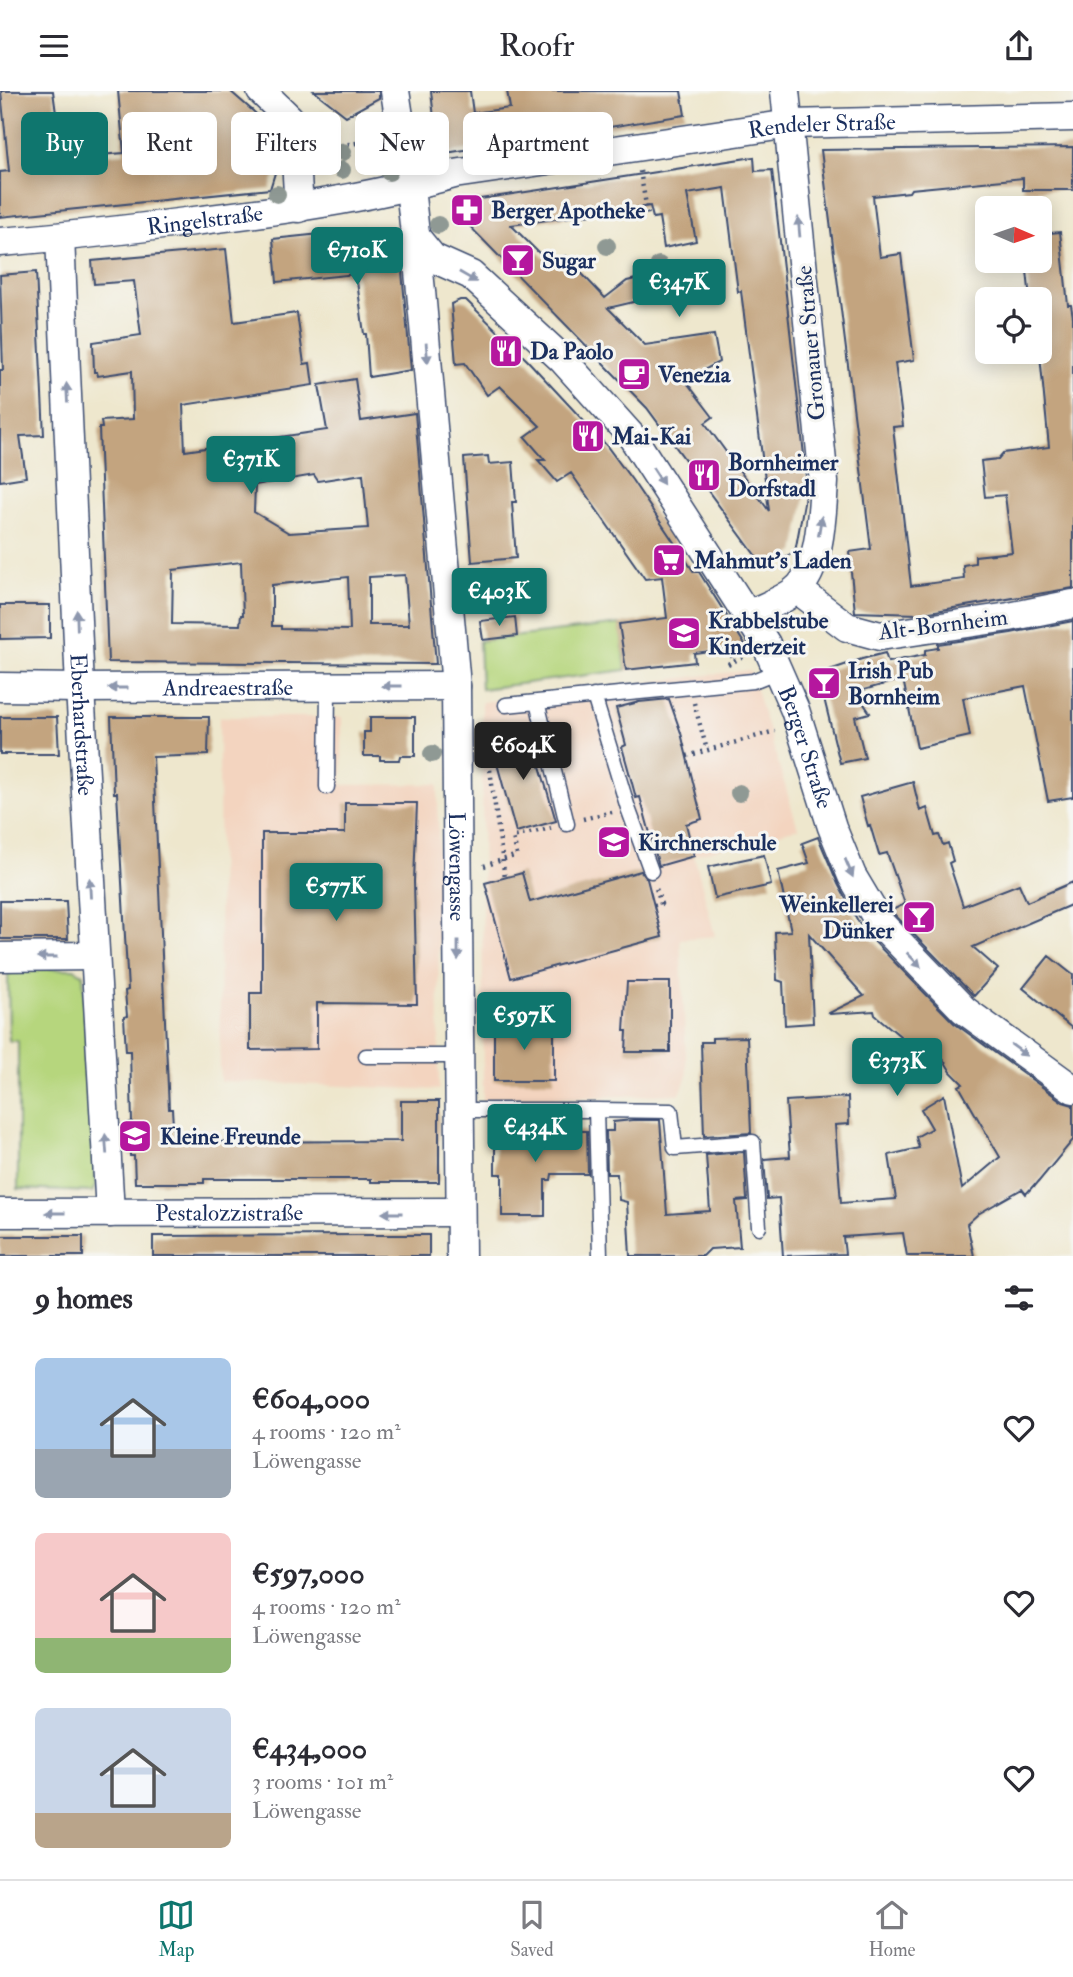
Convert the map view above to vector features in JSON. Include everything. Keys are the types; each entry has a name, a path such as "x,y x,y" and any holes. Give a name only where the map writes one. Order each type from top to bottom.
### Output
{"street":[{"path":"261,91 289,118 294,129 299,208"},
{"name":"Löwengasse","path":"395,91 410,187 456,686 461,1256"},
{"name":"Gronauer Straße","path":"785,91 824,482 822,525 810,570 797,589"},
{"name":"Rendeler Straße","path":"410,187 454,174 790,124 1073,117"},
{"name":"Ringelstraße","path":"0,242 299,208 410,187"},
{"name":"Berger Straße","path":"415,236 433,258 471,275 562,359 633,438 766,644 795,710 830,820 852,876 880,923 964,1010 1073,1089"},
{"name":"Eberhardstraße","path":"60,237 80,688 110,1213"},
{"path":"748,615 797,589"},
{"name":"Alt-Bornheim","path":"797,589 847,627 880,636 1009,617 1073,604"},
{"name":"Andreaestraße","path":"0,687 456,686"},
{"path":"0,957 94,956"},
{"name":"Pestalozzistraße","path":"0,1213 460,1212"}],"lane":[{"path":"506,705 753,681 778,671"},
{"path":"327,786 328,686"},
{"path":"594,696 628,808 653,878"},
{"path":"537,702 567,824"},
{"path":"366,1056 459,1056"},
{"path":"459,1109 671,1111 675,1148 753,1142 759,1227"},
{"path":"596,1110 600,1256"}],"path":[{"path":"638,164 648,216"},
{"path":"689,686 707,750"},
{"path":"687,756 769,731"},
{"path":"482,755 488,755 505,878"},
{"path":"483,866 517,855 513,837 516,837"},
{"path":"653,878 661,904 654,905"}],"shaded area":[{"name":"Kirchnerschule","path":"750,670 798,828 694,855 715,936 680,939 687,1076 680,1094 483,1101 482,702"},
{"path":"219,717 342,717 342,785 438,784 439,1090 220,1081"}],"green space":[{"path":"620,624 626,670 481,689 479,641"},
{"path":"11,968 74,969 83,974 96,1185 92,1192 18,1189 18,1041 9,1041 8,971"}],"building":[{"path":"1,91 53,91 56,112 21,112 21,175 108,175 108,154 122,153 122,175 217,175 217,112 122,112 122,132 118,91 230,91 254,112 231,112 231,175 274,175 270,189 0,217 0,172 9,171"},
{"path":"314,91 379,91 379,98 346,116"},
{"path":"431,91 470,91 473,112 463,112 463,150 449,153 449,112 433,112"},
{"path":"507,91 681,91 685,115 613,126 613,112 480,112 510,108"},
{"path":"1073,147 1073,190 1023,190 1023,178 911,189 909,192 873,196 880,257 901,254 914,360 895,363 903,426 893,427 911,586 964,579 963,565 975,563 975,556 1012,552 1005,495 985,497 981,461 998,459 1003,453 1049,447 1041,364 1052,364 1052,287 1029,287 1027,273 1052,273 1052,233 1060,232 1068,305 1071,305 1073,317 1073,588 918,614 855,612 849,552 871,549 821,150"},
{"path":"754,157 755,171 772,170 806,473 804,503 795,552 764,567 647,408 457,213 461,202","holes":["725,188 738,292 741,291 769,511 705,423 713,417 685,380 719,362 714,335 645,345 608,308 676,292 672,271 627,281 605,298 565,256 553,267 511,225 650,206 653,218 659,217 664,248 696,241 687,194"]},
{"path":"368,229 369,238 389,236 391,251 400,250 411,370 369,377 366,334 356,274 277,282 273,239"},
{"path":"226,249 234,322 297,313 304,364 310,363 313,385 183,405 185,451 327,430 319,385 355,379 361,421 415,413 436,664 108,662 99,428 102,428 101,421 133,419 132,371 98,376 97,372 94,372 93,342 141,335 134,281 94,284 92,261","holes":["363,474 368,528 289,533 254,512 255,485 314,475 318,481","241,562 243,615 240,625 172,624 173,570","405,575 409,625 369,625 369,577","348,577 350,630 281,629 281,626 272,626 272,585"]},
{"path":"36,272 44,435 20,436 26,477 0,481 0,370 3,370 0,275"},
{"path":"466,300 528,361 606,445 694,572 699,572 747,648 731,657 726,649 694,653 695,662 626,670 619,624 667,618 662,577 645,579 571,473 557,482 538,460 545,460 525,437 540,426 500,386 487,395 465,363 456,364 451,304"},
{"path":"488,456 489,464 513,462 516,502 512,502 516,558 472,562 464,458"},
{"path":"0,605 50,605 50,638 0,639"},
{"path":"515,617 517,636 483,640 480,621"},
{"path":"1073,621 1073,797 1048,801 1025,686 963,698 970,736 917,748 903,679 856,692 870,713 855,717 865,758 840,763 818,674 885,653 888,662 925,655 925,650 938,648 938,644"},
{"path":"669,699 681,733 702,819 686,824 694,856 659,866 640,797 636,798 622,747 626,745 616,708"},
{"path":"0,717 57,717 59,754 0,754"},
{"path":"111,717 209,717 208,755 153,757 169,1109 172,1109 174,1142 401,1141 401,1101 439,1101 439,1182 371,1182 371,1179 204,1179 204,1183 135,1183 134,1156 130,1156 130,1051 126,1051 124,1017 127,1016 125,991 128,990"},
{"path":"370,717 415,717 415,756 400,756 399,760 380,760 380,756 364,756 364,732 370,732"},
{"path":"530,732 556,821 516,832 491,742"},
{"path":"913,782 920,811 927,808 935,836 939,835 943,845 948,843 953,861 949,863 963,906 1019,884 1027,902 1073,882 1073,904 973,947 998,969 974,996 893,913 892,910 905,904 887,853 879,855 870,825 868,826 860,797"},
{"path":"345,803 417,803 414,881 417,1004 317,1003 317,1049 250,1050 250,993 262,993 262,833 345,833"},
{"path":"818,837 838,884 868,935 954,1023 1063,1102 1073,1105 1073,1140 1035,1186 1026,1194 1022,1189 978,1214 967,1224 974,1256 907,1256 903,1233 843,1237 845,1254 783,1256 779,1198 767,1199 764,1159 790,1157 786,1101 848,1097 849,1124 835,1125 841,1203 896,1199 889,1155 919,1148 916,1137 932,1128 921,1109 944,1095 962,1189 1000,1157 959,1086 963,1084 951,1072 934,1044 924,1056 875,1015 874,1011 829,1013 864,996 809,934 813,1023 785,1025 783,982 777,980 775,932 791,931 778,871 809,863 802,843"},
{"path":"764,855 771,885 715,898 708,867"},
{"path":"641,871 647,879 662,937 511,978 485,883 522,873 530,902"},
{"path":"0,901 66,901 68,939 0,939"},
{"path":"1049,956 1073,975 1073,1029 1023,988"},
{"path":"627,982 670,982 670,1052 626,1052 627,1031 624,1031"},
{"path":"494,1024 554,1024 554,1081 494,1081"},
{"path":"747,1037 751,1133 704,1136 701,1042 712,1042 712,1038"},
{"path":"660,1120 667,1214 710,1211 706,1155 744,1152 747,1200 736,1201 740,1247 710,1249 703,1256 630,1256 627,1202 619,1200 617,1174 607,1174 606,1131 613,1131 613,1122"},
{"path":"502,1124 545,1124 545,1131 587,1131 588,1174 552,1174 551,1180 545,1180 545,1216 502,1216 502,1174 495,1174 495,1131 502,1131"},
{"path":"429,1235 429,1256 153,1256 153,1236"},
{"path":"0,1236 83,1236 83,1256 0,1256"}],"place":[{"name":"Berger Apotheke","path":"467,210"},
{"name":"Sugar","path":"518,260"},
{"name":"Da Paolo","path":"506,351"},
{"name":"Venezia","path":"634,374"},
{"name":"Mai-Kai","path":"588,436"},
{"name":"Bornheimer Dorfstadl","path":"704,475"},
{"name":"Mahmut's Laden","path":"669,560"},
{"name":"Krabbelstube Kinderzeit","path":"684,633"},
{"name":"Irish Pub Bornheim","path":"824,683"},
{"name":"Kirchnerschule","path":"614,842"},
{"name":"Weinkellerei Dünker","path":"919,917"},
{"name":"Kleine Freunde","path":"135,1136"}]}
